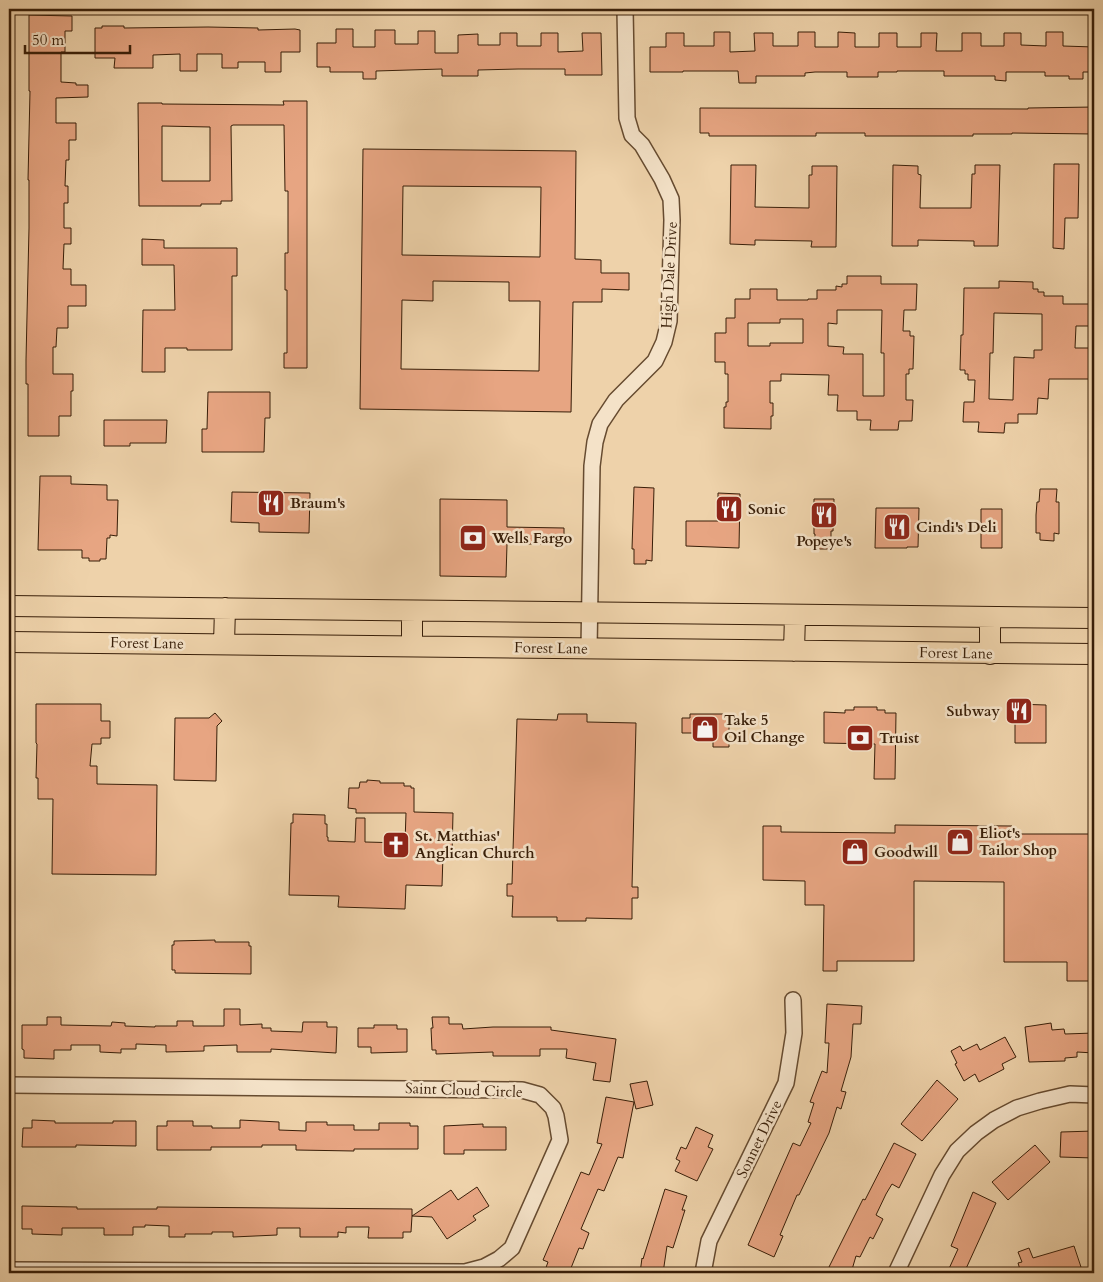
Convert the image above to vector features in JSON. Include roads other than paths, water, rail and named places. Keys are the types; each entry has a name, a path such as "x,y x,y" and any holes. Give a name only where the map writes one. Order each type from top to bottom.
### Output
{"main road":[{"path":"9,606 1094,618"},
{"path":"224,644 225,608"},
{"path":"412,611 412,646"},
{"path":"794,651 795,614"},
{"path":"990,617 990,654"},
{"name":"Forest Lane","path":"9,642 1094,654"}],"street":[{"name":"High Dale Drive","path":"589,649 592,466 595,442 600,424 616,400 655,361 664,342 669,321 671,199 662,179 642,145 632,135 627,118 625,9"},
{"name":"Sonnet Drive","path":"703,1273 709,1241 786,1083 794,1033 793,1000"},
{"name":"Saint Cloud Circle","path":"9,1085 522,1090 540,1094 553,1108 560,1140 512,1248 499,1259 484,1267 465,1272 9,1270"},
{"path":"896,1273 942,1175 958,1151 976,1133 994,1120 1017,1108 1070,1094 1094,1094"}],"place":[{"name":"Braum's","path":"271,503"},
{"name":"Sonic","path":"729,509"},
{"name":"Popeye's","path":"824,515"},
{"name":"Cindi's Deli","path":"897,527"},
{"name":"Wells Fargo","path":"473,538"},
{"name":"Subway","path":"1019,711"},
{"name":"Take 5 Oil Change","path":"705,729"},
{"name":"Truist","path":"860,738"},
{"name":"Eliot's Tailor Shop","path":"960,842"},
{"name":"St. Matthias' Anglican Church","path":"396,845"},
{"name":"Goodwill","path":"855,852"}]}
